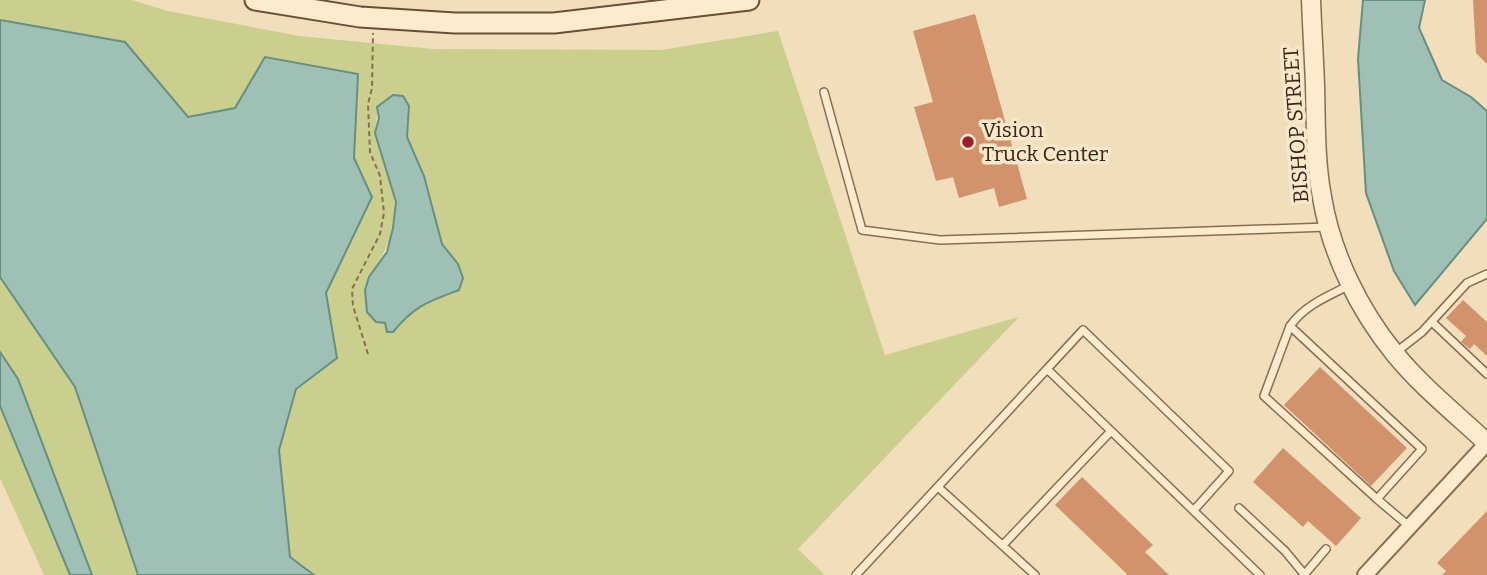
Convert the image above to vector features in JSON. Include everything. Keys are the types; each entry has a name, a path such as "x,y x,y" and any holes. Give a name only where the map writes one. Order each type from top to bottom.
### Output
{"main road":[{"path":"256,0 373,18 455,23 554,23 749,0"}],"street":[{"name":"BISHOP STREET","path":"1311,0 1315,136 1321,196 1329,227 1351,284 1370,319 1395,354 1487,443"},
{"path":"1365,575 1487,443"}],"lane":[{"path":"824,92 862,230 940,240 1329,227"},
{"path":"1395,354 1422,332 1467,283 1487,274"},
{"path":"1351,284 1314,303 1290,326 1264,396 1410,527"},
{"path":"1432,322 1487,374"},
{"path":"1290,326 1422,449 1377,499"},
{"path":"856,575 1083,330 1229,471 1194,510"},
{"path":"1047,369 1194,510 1254,573"},
{"path":"1003,545 1111,431"},
{"path":"938,487 1035,575"},
{"path":"1239,508 1285,551 1304,575 1326,549"}],"path":[{"path":"368,354 354,306 352,289 380,234 384,213 380,176 370,152 368,104 372,88 373,18"}],"green space":[{"path":"0,0 132,0 168,11 299,36 433,49 661,50 778,31 885,355 1019,317 798,549 825,575 314,575 290,557 279,450 296,389 336,358 326,293 372,197 354,158 358,74 235,108 188,117 125,42 0,20","holes":["393,95 409,106 407,137 424,176 442,244 458,264 459,290 422,306 393,332 387,332 369,277 390,238 395,213 388,170 376,138 377,106"]},
{"path":"0,277 75,387 138,575 92,575 18,379 0,352"},
{"path":"0,406 70,575 44,575 0,478"}],"water":[{"path":"1363,0 1425,0 1419,28 1442,80 1471,97 1487,111 1487,219 1415,305 1394,271 1366,193 1358,59"},
{"path":"0,20 125,42 188,117 235,108 265,57 358,74 354,158 372,197 326,293 337,358 296,389 279,450 290,557 314,575 138,575 75,387 0,277"},
{"path":"393,95 403,96 409,106 407,137 424,176 442,244 458,264 463,278 459,290 422,306 393,332 387,332 385,323 376,322 367,312 365,290 369,277 387,252 393,228 396,202 375,133 379,118 377,107"},
{"path":"0,352 18,379 92,575 70,575 0,406"}],"building":[{"path":"1473,0 1487,0 1487,64 1476,53"},
{"name":"Vision Truck Center","path":"975,14 1027,199 999,207 994,188 959,198 953,177 936,181 914,107 933,102 913,31"},
{"path":"1463,300 1487,322 1487,356 1474,344 1470,349 1461,342 1466,336 1446,318"},
{"path":"1320,367 1407,448 1371,486 1284,405"},
{"path":"1283,448 1361,518 1336,546 1308,521 1303,527 1253,482"},
{"path":"1082,477 1153,545 1145,552 1169,575 1126,575 1055,505"},
{"path":"1487,511 1487,575 1442,575 1446,571 1437,563"}],"place":[{"name":"Vision Truck Center","path":"968,142"}]}
